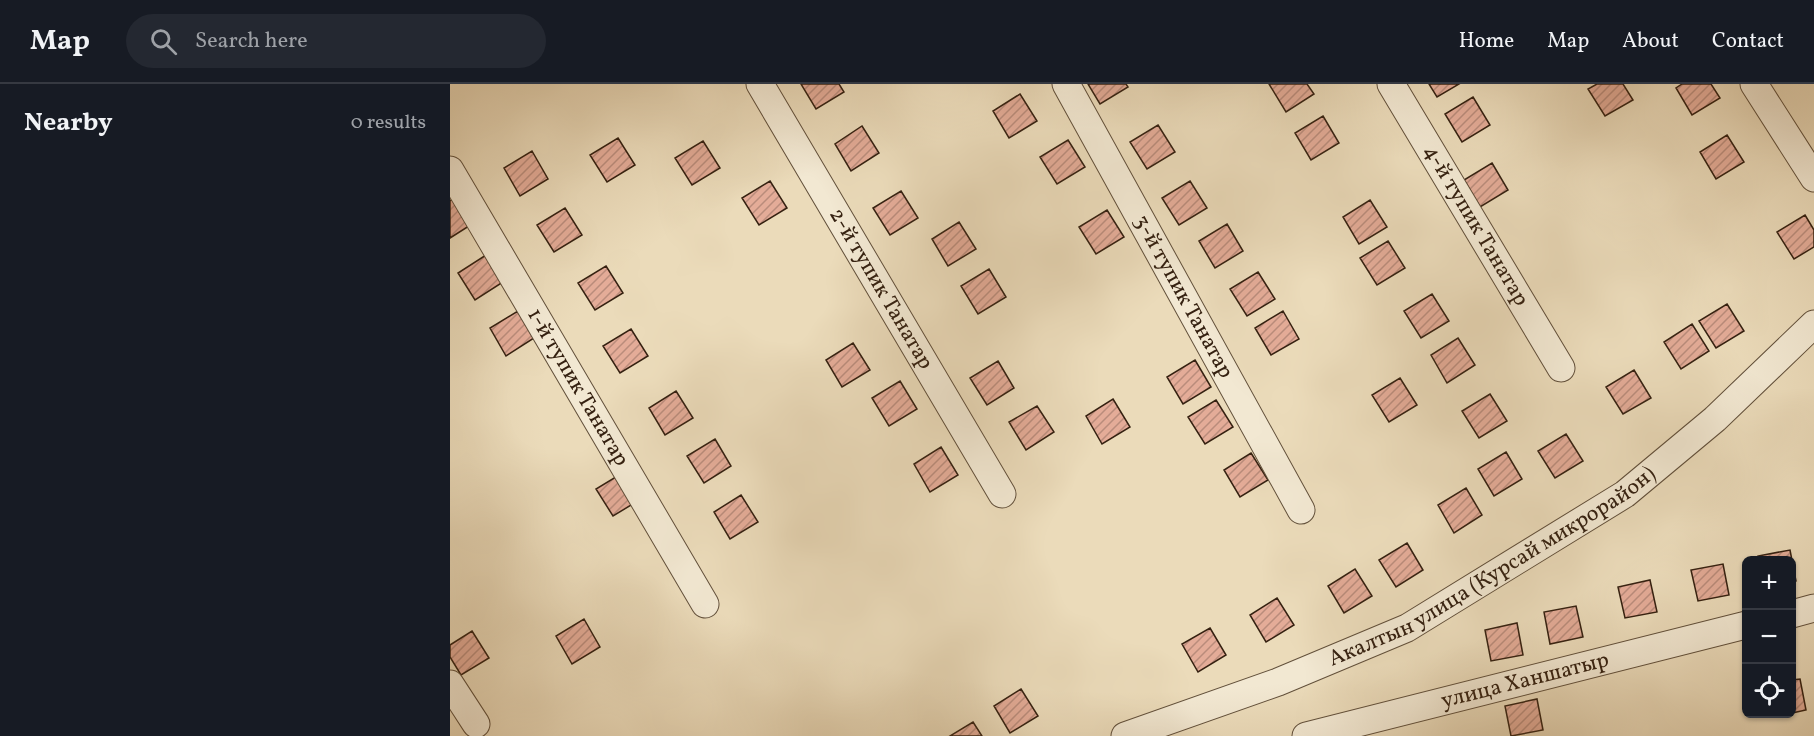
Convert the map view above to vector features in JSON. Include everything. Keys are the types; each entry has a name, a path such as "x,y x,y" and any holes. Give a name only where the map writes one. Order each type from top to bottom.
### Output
{"street":[{"name":"2-й тупик Танатар","path":"760,84 1002,494"},
{"name":"3-й тупик Танатар","path":"1066,84 1301,510"},
{"name":"4-й тупик Танатар","path":"1391,84 1561,368"},
{"path":"1754,84 1814,178"},
{"name":"1-й тупик Танатар","path":"450,170 705,604"},
{"name":"Акалтын улица (Курсай микрорайон)","path":"1125,736 1278,682 1417,622 1625,494 1715,419 1814,324"},
{"path":"1796,613 1814,608"},
{"name":"улица Ханшатыр","path":"1306,736 1742,626"},
{"path":"450,684 476,724"}],"building":[{"path":"801,84 839,84 844,92 816,109"},
{"path":"1088,84 1126,84 1128,87 1100,104"},
{"path":"1269,84 1307,84 1314,94 1286,112"},
{"path":"1429,84 1459,84 1437,97"},
{"path":"1597,84 1623,84 1633,100 1605,116 1588,89"},
{"path":"1682,84 1711,84 1720,98 1692,115 1676,88"},
{"path":"1020,94 1037,121 1009,138 993,111"},
{"path":"1473,97 1490,125 1462,142 1445,114"},
{"path":"1323,116 1339,143 1311,160 1295,133"},
{"path":"1158,125 1175,152 1147,169 1130,142"},
{"path":"862,126 879,153 851,171 835,144"},
{"path":"1727,135 1744,162 1716,179 1700,152"},
{"path":"618,138 635,165 607,182 590,155"},
{"path":"1068,140 1085,167 1057,184 1040,157"},
{"path":"703,141 720,168 692,185 675,158"},
{"path":"532,151 548,179 520,196 504,168"},
{"path":"1492,163 1508,190 1480,207 1464,180"},
{"path":"770,181 787,208 759,225 742,198"},
{"path":"1190,181 1207,208 1179,225 1162,198"},
{"path":"901,191 918,218 890,235 873,208"},
{"path":"452,199 469,226 450,238 450,201"},
{"path":"1370,200 1387,227 1359,244 1343,217"},
{"path":"565,208 582,235 554,252 537,225"},
{"path":"1107,210 1124,237 1096,254 1079,227"},
{"path":"1805,215 1814,230 1814,247 1794,259 1777,232"},
{"path":"959,222 976,249 948,266 932,239"},
{"path":"1227,224 1243,251 1215,268 1199,241"},
{"path":"1388,241 1405,268 1377,285 1360,258"},
{"path":"486,255 503,282 475,300 458,273"},
{"path":"606,266 623,293 595,310 578,283"},
{"path":"989,269 1006,297 978,314 961,286"},
{"path":"1258,272 1275,299 1247,316 1230,289"},
{"path":"1432,294 1449,321 1421,338 1404,311"},
{"path":"1727,304 1744,331 1716,348 1699,321"},
{"path":"518,311 534,338 506,356 490,328"},
{"path":"1283,311 1299,339 1271,355 1255,328"},
{"path":"1692,324 1709,351 1681,369 1664,342"},
{"path":"631,329 648,356 620,373 603,346"},
{"path":"1458,338 1475,365 1447,383 1431,355"},
{"path":"853,343 870,370 842,387 826,360"},
{"path":"1195,360 1211,387 1183,404 1167,377"},
{"path":"998,361 1014,388 987,405 970,378"},
{"path":"1634,370 1651,398 1623,414 1606,387"},
{"path":"1400,378 1417,405 1389,422 1372,395"},
{"path":"900,381 917,409 889,426 872,398"},
{"path":"676,391 693,418 665,435 649,408"},
{"path":"1490,394 1507,421 1479,438 1462,411"},
{"path":"1113,399 1130,427 1102,444 1086,416"},
{"path":"1216,400 1233,427 1205,444 1188,417"},
{"path":"1037,406 1054,432 1026,450 1009,422"},
{"path":"1566,434 1583,461 1555,478 1538,451"},
{"path":"715,439 731,466 704,483 687,456"},
{"path":"941,447 958,475 930,492 914,464"},
{"path":"1506,452 1522,479 1494,496 1478,469"},
{"path":"1251,453 1268,480 1240,497 1224,470"},
{"path":"624,472 641,499 613,516 596,489"},
{"path":"1466,488 1482,515 1454,533 1438,505"},
{"path":"741,495 758,522 730,539 714,512"},
{"path":"1407,543 1423,570 1396,587 1379,560"},
{"path":"1790,550 1791,556 1758,556"},
{"path":"1723,564 1729,595 1698,601 1691,570"},
{"path":"1355,569 1372,596 1344,613 1328,586"},
{"path":"1650,580 1657,612 1625,618 1618,587"},
{"path":"1277,598 1294,625 1266,642 1250,615"},
{"path":"1576,606 1583,637 1550,644 1544,612"},
{"path":"584,619 600,647 572,664 556,636"},
{"path":"1517,623 1523,655 1491,661 1485,630"},
{"path":"1210,628 1226,655 1198,672 1182,644"},
{"path":"472,631 489,658 461,675 450,657 450,645"},
{"path":"1800,679 1806,710 1796,712 1796,680"},
{"path":"1021,689 1038,716 1010,733 994,706"},
{"path":"1537,699 1543,730 1511,736 1505,706"},
{"path":"973,722 982,736 950,736"}]}
